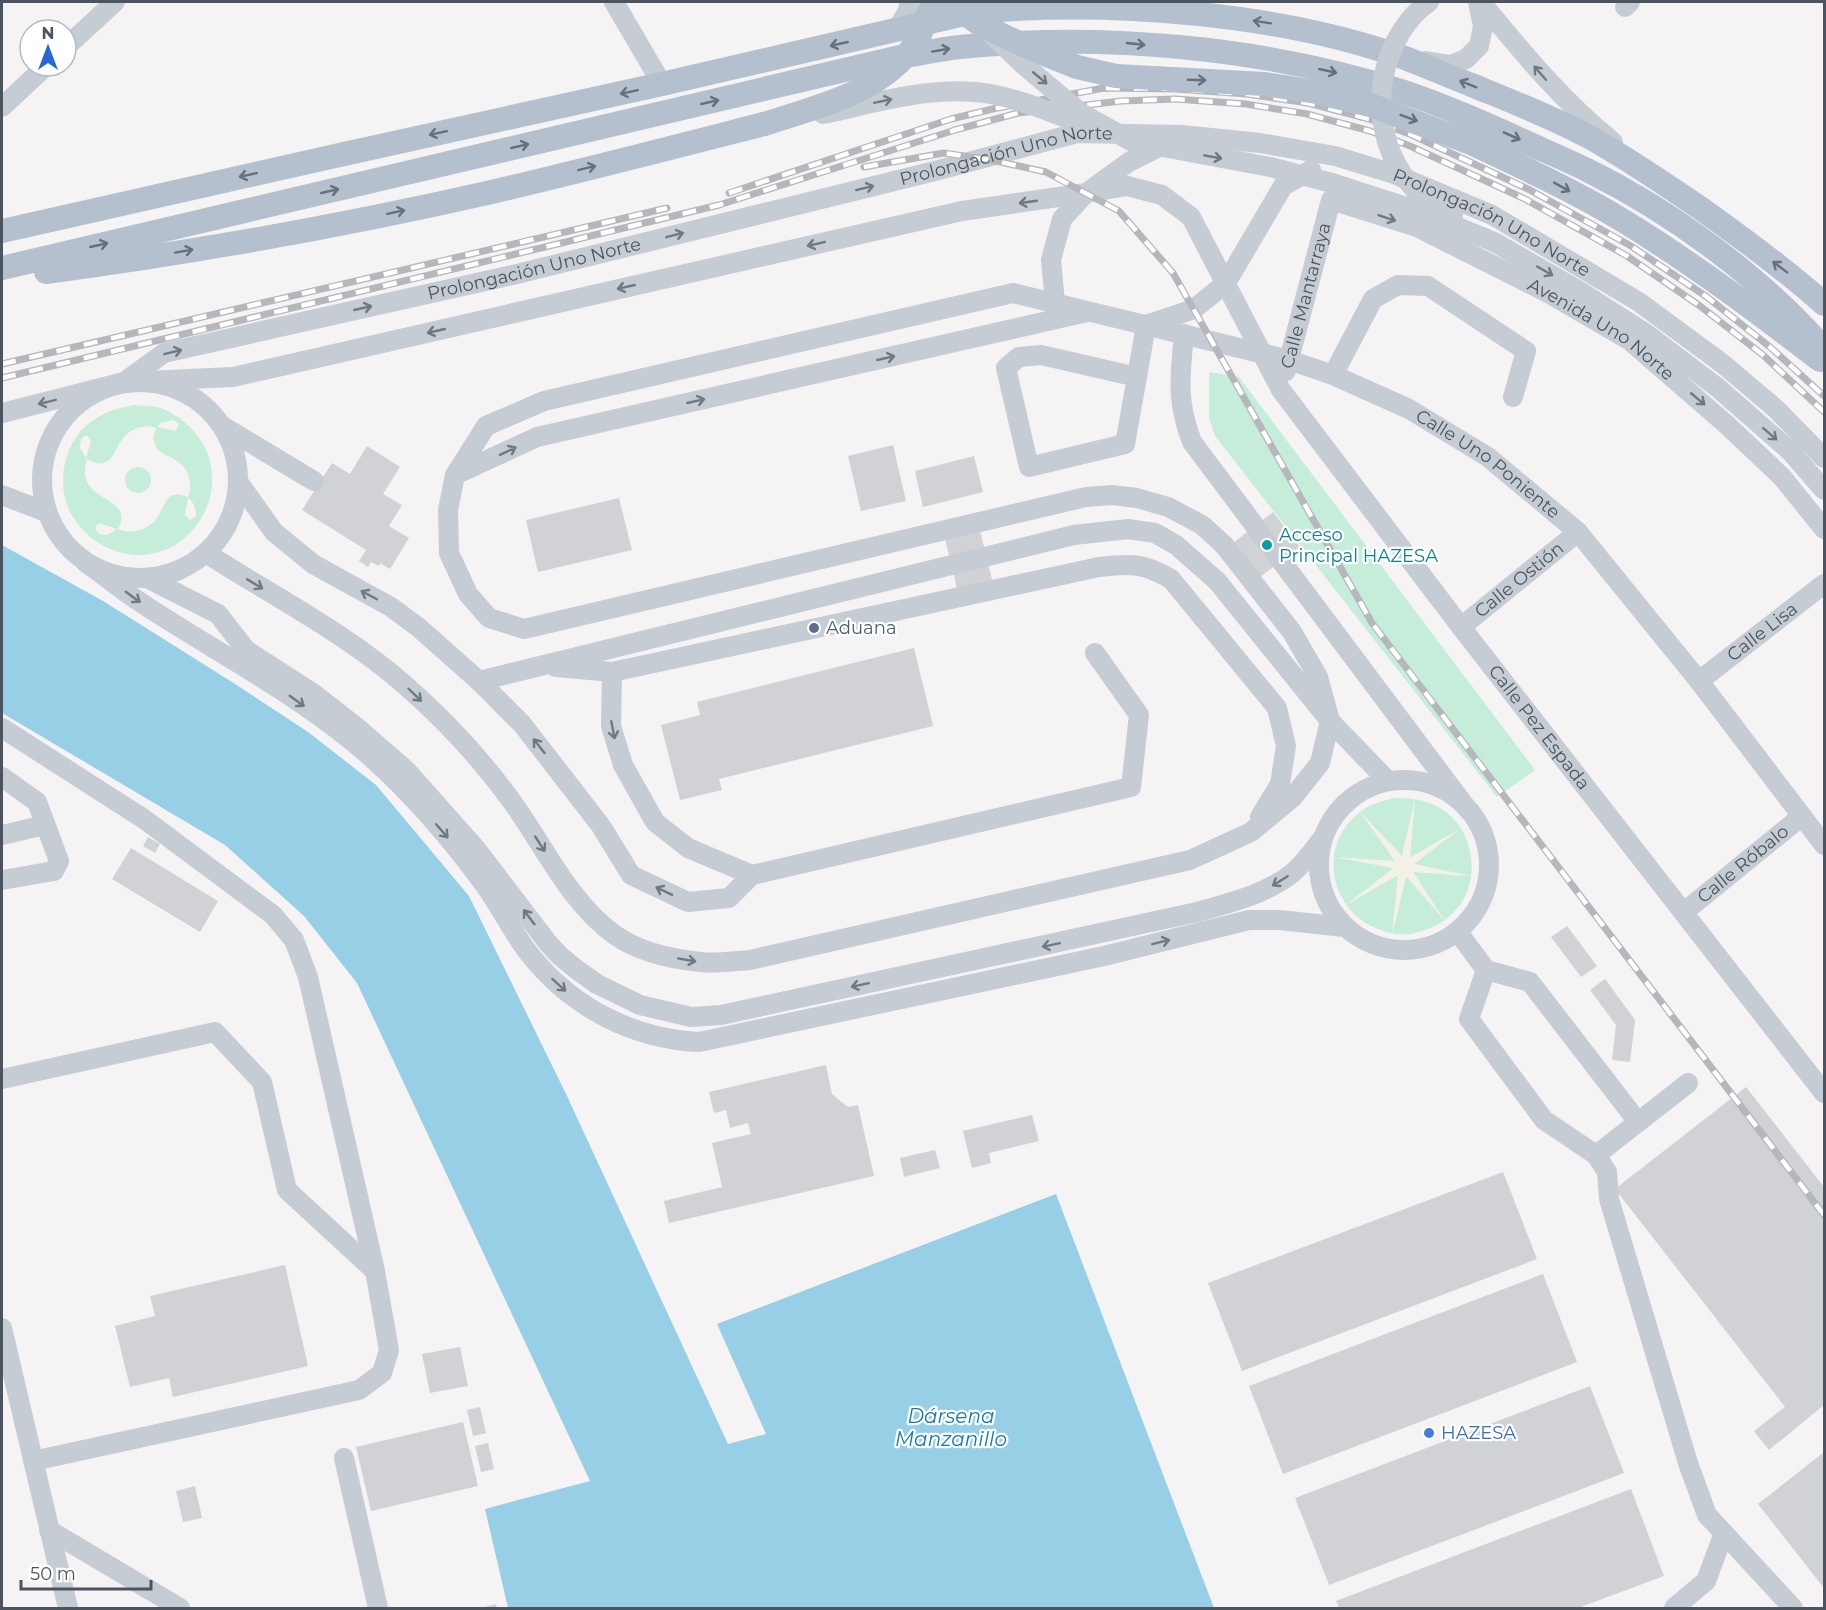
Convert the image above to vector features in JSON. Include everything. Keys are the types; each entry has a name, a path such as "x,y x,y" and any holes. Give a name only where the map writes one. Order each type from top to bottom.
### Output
{"main road":[{"path":"2,277 112,263 314,229 495,191 764,124 860,91 887,74 918,40 930,3 1077,67 1116,76 1264,84 1316,92 1370,105 1472,143 1544,177 1622,220 1710,279 1824,364"},
{"path":"2,231 662,84 973,12 1012,6 1058,3 1136,6 1207,13 1290,26 1404,58 1523,105 1589,137 1661,181 1765,255 1824,304"},
{"path":"2,268 900,57 958,47 1040,42 1124,43 1211,51 1332,72 1400,91 1468,116 1588,170 1666,215 1737,266 1805,327 1824,349"}],"street":[{"path":"78,36 115,2"},
{"path":"614,2 662,84"},
{"path":"1429,2 1407,24 1394,46 1383,76 1381,98 1381,120 1387,144 1402,173 1416,192 1494,242 1581,291 1657,342 1718,388 1790,451 1824,490"},
{"path":"1404,58 1450,65 1466,59 1479,46 1483,26 1480,2"},
{"path":"1480,2 1542,76 1584,118 1661,181"},
{"path":"896,31 908,11 930,3"},
{"path":"981,25 1081,113 1131,141"},
{"path":"2,107 33,78"},
{"path":"764,124 941,91 989,94 1035,105 1112,137 1270,167 1332,183 1419,211 1494,242"},
{"name":"Prolongación Uno Norte","path":"124,382 164,353 521,273 935,171 1077,133 1182,135 1260,143 1335,156 1394,174 1492,216 1639,302 1723,364 1768,402 1824,458"},
{"path":"1055,303 1051,260 1062,219 1086,193 1129,162 1182,135"},
{"path":"1137,377 1041,355 1019,357 1006,368 1029,467 1125,444 1137,377 1146,325 1194,309 1226,283 1283,186 1335,156"},
{"path":"2,413 124,382 233,377 962,211 1127,186 1162,195 1191,217 1226,283"},
{"name":"Calle Mantarraya","path":"1281,390 1331,200"},
{"name":"Avenida Uno Norte","path":"1331,200 1417,227 1550,294 1629,340 1728,424 1782,477 1824,529"},
{"name":"Calle Pez Espada","path":"1226,283 1281,390 1461,627 1824,1091"},
{"path":"1333,375 1373,299 1398,285 1428,286 1526,351 1513,398"},
{"name":"Calle Uno Poniente","path":"455,475 486,426 544,401 1013,293 1289,360 1333,375 1409,409 1488,457 1578,532 1699,681 1824,845"},
{"path":"206,553 342,636 405,686 467,746 493,778 582,904 615,935 657,955 702,963 750,960 1190,860 1251,832 1293,797 1320,763 1330,721 1318,677 1292,632 1224,545 1202,525 1168,507 1137,498 1112,495 1086,497 525,629 489,618 468,594 449,553 448,510 455,475 537,437 1092,311"},
{"path":"1184,334 1179,388 1183,418 1192,442 1479,823 1488,848 1490,875 1482,901 1467,923 1446,940 1421,949 1394,950 1367,943 1344,927 1330,909 1320,887 1318,863 1322,840 1331,819 1346,801 1366,788 1388,781 1414,780 1440,787 1462,802"},
{"path":"85,562 115,575 147,578 179,570 206,553 223,533 235,509 239,483 236,454 224,428 205,406 181,390 153,382 124,382 91,393 64,415 47,445 40,478 46,512 62,540 85,562 140,602 289,694 373,759 418,804 462,854 494,897 529,954 546,974 589,1008 635,1031 657,1037 699,1042 1104,956 1249,920 1280,920 1344,927"},
{"path":"224,428 314,481"},
{"path":"239,483 274,532 313,564 391,607 418,627 479,681 522,724 601,826 631,875 688,902 729,898 752,875 1131,787 1138,715 1095,653"},
{"path":"2,495 46,512"},
{"path":"479,681 1074,535 1128,528 1155,533 1176,545 1217,581 1330,721 1388,781"},
{"name":"Calle Ostión","path":"1461,627 1578,532"},
{"path":"538,666 612,672 1099,567 1125,564 1151,567 1171,579 1277,708 1286,746 1280,784 1251,832"},
{"path":"147,578 218,614 246,650 314,694 406,770 477,850 560,956 597,984 640,1005 662,1011 691,1017 721,1016 1197,912 1248,897 1271,887 1290,875 1322,840"},
{"name":"Calle Lisa","path":"1699,681 1824,584"},
{"path":"612,672 611,726 623,765 655,822 688,848 752,875"},
{"path":"2,728 144,819 273,915 294,940 308,977 375,1272 389,1350 382,1372 359,1390 33,1461"},
{"path":"2,880 54,871 59,861 37,802 5,783"},
{"name":"Calle Róbalo","path":"1684,912 1802,816"},
{"path":"2,836 45,825"},
{"path":"1457,931 1486,970 1530,982 1638,1122"},
{"path":"1486,970 1469,1019 1544,1120 1596,1155 1607,1172 1610,1199 1688,1463 1707,1515 1793,1608"},
{"path":"2,1079 214,1032 262,1082 287,1190 375,1272"},
{"path":"1596,1155 1688,1083"},
{"path":"2,1328 68,1608"},
{"path":"344,1458 378,1608"},
{"path":"49,1530 180,1608"},
{"path":"1674,1608 1706,1581 1724,1533"}],"green space":[{"path":"1209,372 1239,377 1535,770 1497,797 1215,436 1209,418"},
{"path":"134,405 157,407 185,422 205,447 212,472 210,496 201,519 186,537 165,550 140,555 113,550 88,535 70,512 63,488 65,462 69,450 83,429 102,415","holes":["173,420 179,424 176,431 157,427 161,423","150,426 156,428 153,438 157,449 183,466 190,481 190,492 188,497 171,496 149,526 129,532 118,529 122,518 119,510 113,503 95,492 88,484 85,473 87,459 96,463 108,461 123,438 135,429","88,436 91,441 86,458 80,448 81,439","188,498 193,503 196,513 196,516 190,520 185,515","98,524 102,524 117,529 107,535 99,534 95,528"]},
{"path":"138,467 147,471 151,480 147,489 138,493 129,489 125,480 129,471"},
{"path":"1394,798 1419,800 1446,812 1464,834 1471,861 1468,889 1458,908 1437,925 1400,935 1383,931 1365,922 1351,910 1341,895 1335,878 1334,861 1337,843 1346,826 1364,809","holes":["1414,805 1409,858 1455,832 1413,864 1464,876 1412,871 1441,916 1406,876 1394,927 1399,874 1351,901 1394,868 1341,858 1395,861 1365,817 1402,857"]}],"sand":[{"path":"1415,798 1410,858 1461,828 1414,864 1471,876 1413,872 1445,921 1406,876 1392,934 1398,875 1346,905 1394,868 1334,857 1395,861 1360,812 1402,856"}],"water":[{"name":"Dársena Manzanillo","path":"2,545 103,601 308,732 376,785 469,896 567,1096 728,1444 766,1434 717,1324 1056,1194 1214,1608 508,1608 485,1509 590,1481 357,983 304,916 225,845 2,713"}],"building":[{"path":"893,445 906,501 861,511 848,456"},
{"path":"367,446 400,467 383,494 402,505 389,526 409,538 390,569 380,563 379,566 371,562 368,567 359,561 366,550 302,510 332,463 350,474"},
{"path":"974,456 983,492 923,507 915,471"},
{"path":"619,498 632,550 538,572 526,520"},
{"name":"Acceso Principal HAZESA","path":"1273,512 1300,547 1260,577 1233,543"},
{"path":"976,514 996,596 961,605 941,522"},
{"path":"914,648 933,726 719,779 722,790 680,800 661,725 700,715 697,702"},
{"path":"148,837 160,844 155,853 143,846"},
{"path":"131,848 218,901 200,932 112,879"},
{"path":"1567,926 1597,966 1581,977 1551,937"},
{"path":"1605,979 1635,1020 1630,1062 1612,1060 1616,1025 1590,990"},
{"path":"826,1065 832,1094 848,1107 858,1105 874,1176 669,1223 664,1201 722,1187 712,1143 751,1134 748,1123 730,1128 726,1110 714,1113 709,1092"},
{"path":"1746,1087 1824,1187 1824,1405 1769,1450 1754,1431 1785,1407 1615,1189"},
{"path":"1032,1115 1039,1141 989,1153 991,1163 972,1168 963,1131"},
{"path":"935,1150 940,1168 904,1177 900,1158"},
{"path":"1503,1172 1537,1259 1242,1371 1208,1283"},
{"path":"285,1265 308,1366 173,1397 169,1378 130,1387 115,1326 155,1316 150,1296"},
{"path":"1543,1274 1577,1362 1283,1474 1249,1386"},
{"path":"460,1347 468,1386 430,1393 422,1354"},
{"path":"1590,1386 1624,1473 1329,1585 1295,1498"},
{"path":"480,1407 486,1433 473,1436 467,1410"},
{"path":"463,1422 478,1486 371,1511 356,1447"},
{"path":"488,1443 494,1469 481,1472 475,1446"},
{"path":"1824,1452 1824,1588 1758,1504"},
{"path":"195,1486 202,1518 183,1522 176,1491"},
{"path":"1631,1489 1664,1576 1578,1608 1339,1608 1336,1601"},
{"path":"496,1604 497,1608 480,1608"}],"railway":[{"path":"729,193 951,119 1104,88 1176,89 1247,94 1308,103 1369,119 1412,135 1530,190 1631,246 1707,297 1770,347 1824,396"},
{"path":"2,378 719,205 955,130 1018,113 1121,101 1175,99 1246,104 1307,114 1370,131 1410,146 1525,199 1627,256 1700,306 1763,355 1824,412"},
{"path":"864,167 944,153 996,161 1046,172 1119,211 1173,273 1372,623 1824,1215"},
{"path":"2,364 667,208"}],"place":[{"name":"Acceso Principal HAZESA","path":"1267,545"},
{"name":"Aduana","path":"814,628"},
{"name":"HAZESA","path":"1429,1433"}]}
